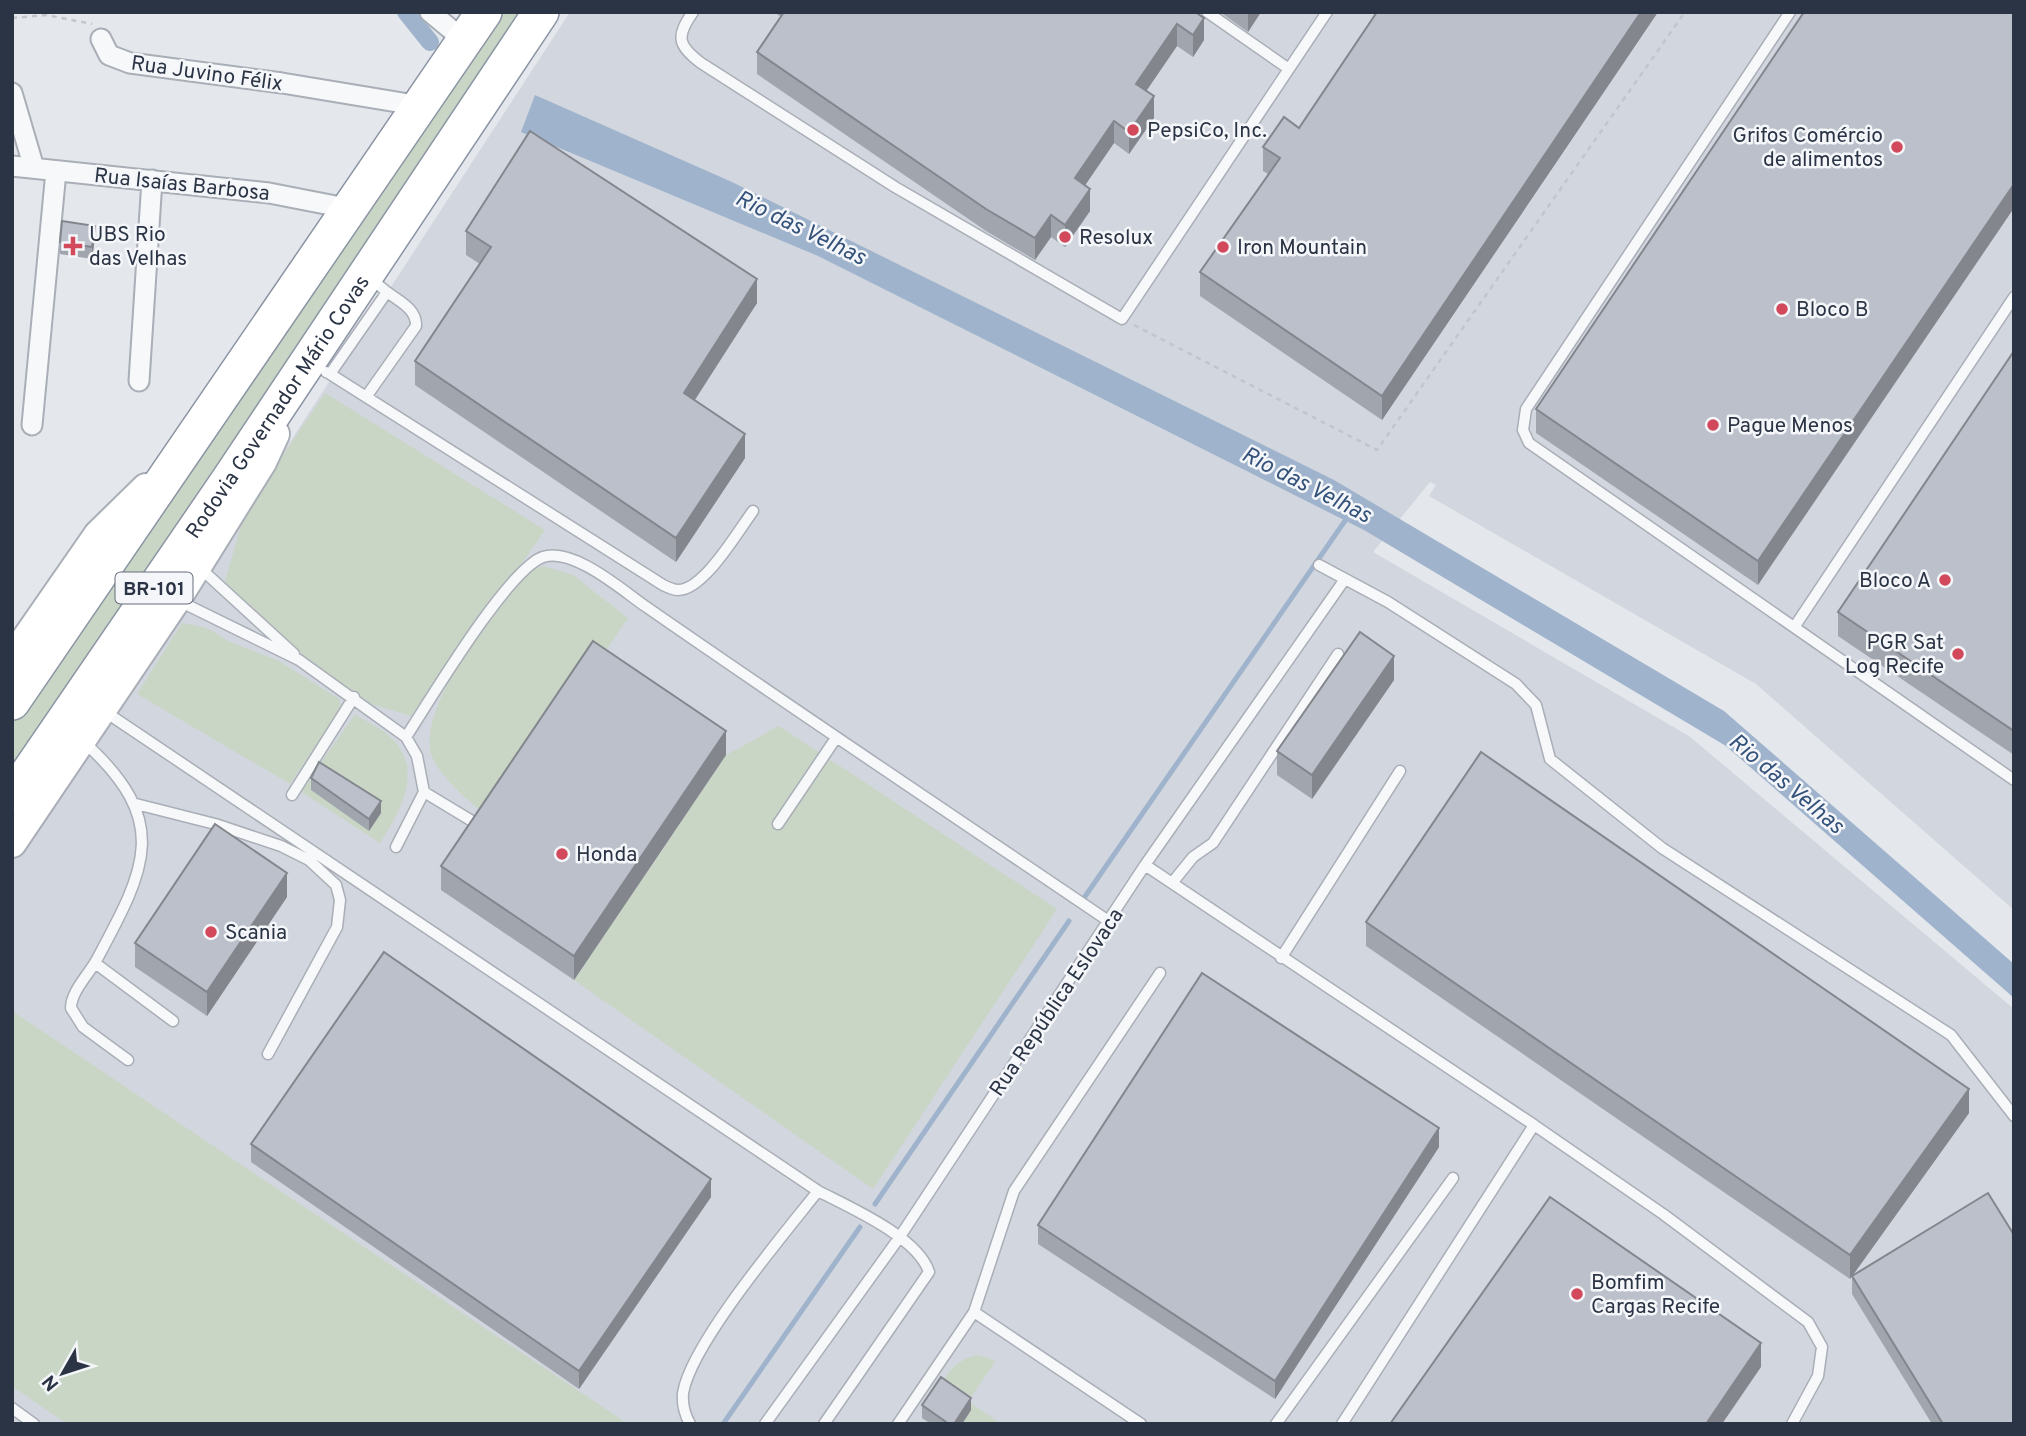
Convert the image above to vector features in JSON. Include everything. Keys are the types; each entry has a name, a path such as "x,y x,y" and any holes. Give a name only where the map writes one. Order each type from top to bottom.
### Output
{"highway":[{"name":"BR-101","path":"12,702 484,12"},
{"name":"Rodovia Governador Mário Covas","path":"12,797 311,371 377,284 541,12"}],"main road":[{"path":"12,844 104,711 176,600 262,462 311,371"},
{"path":"12,659 98,535 185,450"}],"street":[{"path":"430,12 465,41"},
{"name":"Rua Juvino Félix","path":"101,38 110,55 131,63 282,83 422,106"},
{"path":"12,93 34,168"},
{"name":"Rua Isaías Barbosa","path":"12,166 269,193 351,209"},
{"path":"32,425 56,171"},
{"path":"139,381 152,180"}],"lane":[{"path":"693,12 682,27 681,41 686,52 906,194 1122,319 1327,12"},
{"path":"1207,12 1289,69"},
{"path":"1790,12 1527,409 1523,430 1529,443 2014,780"},
{"path":"366,397 415,326 416,318 412,311 377,284"},
{"path":"1795,626 2014,297"},
{"path":"311,371 366,397 663,585 677,590 692,587 703,578 753,511"},
{"path":"12,638 98,535"},
{"path":"406,737 513,578 528,565 553,555 580,563 611,582 836,738 1110,922"},
{"path":"197,565 299,660 406,737 418,756 424,792 396,847"},
{"path":"1319,565 1388,602 1516,684 1536,705 1550,759 1662,848 1951,1035 2014,1116"},
{"name":"Rua República Eslovaca","path":"765,1424 899,1238 1146,865 1345,579"},
{"path":"176,600 299,660"},
{"path":"1172,883 1193,857 1213,844 1338,654"},
{"path":"292,796 354,698"},
{"path":"104,711 818,1191 915,1250 929,1272 824,1424"},
{"path":"778,824 836,738"},
{"path":"83,742 121,779 136,804 142,839 136,874 95,963 74,997 71,1004 72,1013 83,1027 128,1060"},
{"path":"1281,958 1400,771"},
{"path":"424,792 472,821"},
{"path":"136,804 215,824 281,846 309,860 336,885 340,900 337,927 268,1054"},
{"path":"1146,865 1663,1214 1808,1322 1822,1347 1818,1376 1792,1424"},
{"path":"95,963 173,1021"},
{"path":"898,1424 974,1311 1014,1191 1160,974"},
{"path":"1342,1424 1534,1125"},
{"path":"1276,1424 1453,1178"},
{"path":"690,1424 686,1417 683,1394 694,1363 767,1256 818,1191"},
{"path":"974,1311 1141,1424"},
{"path":"12,1408 34,1424"}],"path":[{"path":"1122,319 1377,450 1685,12"},
{"path":"12,18 46,15 87,22 96,28 101,38"}],"shaded area":[{"path":"570,12 2014,12 2014,910 1756,684 1429,496 1436,485 1430,482 1373,552 1689,736 2014,1009 2014,1424 12,1424 12,858 171,616 245,511"}],"green space":[{"path":"501,12 529,12 12,773 12,719"},
{"path":"325,393 545,530 513,576 543,566 573,575 628,618 489,819 444,776 433,759 430,742 433,721 441,698 466,651 503,593 418,718 364,702 299,652 224,585 245,511"},
{"path":"182,623 207,628 230,642 279,661 339,699 341,708 290,784 137,694"},
{"path":"355,715 388,735 406,761 408,775 402,803 380,843 300,791"},
{"path":"779,726 1057,909 873,1189 574,980 726,755"},
{"path":"12,1011 628,1424 67,1424 12,1386"},
{"path":"979,1355 996,1361 968,1401 1001,1424 962,1424 971,1410 939,1387 955,1366 965,1359"}],"water":[{"path":"535,95 732,182 1334,480 1724,711 2014,964 2014,998 1726,746 1364,530 818,256 521,132"}],"building":[{"path":"784,12 1195,12 1204,18 1193,35 1177,24 1136,84 1154,96 1129,132 1114,121 1075,178 1090,189 1065,225 1051,215 1035,238 986,209 757,52"},
{"path":"1377,12 1641,12 1382,396 1200,272 1280,158 1263,147 1284,117 1299,128"},
{"name":"Bloco B","path":"1804,12 2014,12 2014,184 1758,561 1536,409"},
{"path":"530,131 757,279 684,393 745,434 676,538 415,361 491,247 466,231"},
{"path":"62,221 95,226 92,247 60,242"},
{"name":"Bloco A","path":"2014,351 2014,731 1838,612"},
{"path":"1360,632 1394,656 1312,775 1277,751"},
{"name":"Honda","path":"593,641 726,731 574,956 441,866"},
{"path":"1481,752 1969,1089 1850,1255 1366,922"},
{"path":"319,762 381,801 369,819 311,778"},
{"name":"Scania","path":"215,824 287,873 207,992 135,943"},
{"path":"384,952 711,1179 579,1371 251,1144"},
{"path":"1202,973 1439,1128 1275,1381 1038,1225"},
{"path":"1988,1193 2014,1235 2014,1424 1943,1424 1852,1276"},
{"name":"Bomfim Cargas Recife","path":"1550,1197 1761,1343 1706,1424 1390,1424"},
{"path":"941,1377 971,1398 954,1424 949,1424 922,1405"}],"waterway":[{"name":"Rio das Velhas","path":"406,12 430,42"},
{"path":"1084,898 1349,515"},
{"path":"875,1204 1069,921"},
{"path":"723,1424 860,1227"}],"place":[{"name":"PepsiCo, Inc.","path":"1133,130"},
{"name":"Grifos Comércio de alimentos","path":"1897,147"},
{"name":"Resolux","path":"1065,237"},
{"name":"UBS Rio das Velhas","path":"73,246"},
{"name":"Iron Mountain","path":"1223,247"},
{"name":"Bloco B","path":"1782,309"},
{"name":"Pague Menos","path":"1713,425"},
{"name":"Bloco A","path":"1945,580"},
{"name":"PGR Sat Log Recife","path":"1958,654"},
{"name":"Honda","path":"562,854"},
{"name":"Scania","path":"211,932"},
{"name":"Bomfim Cargas Recife","path":"1577,1294"}]}
